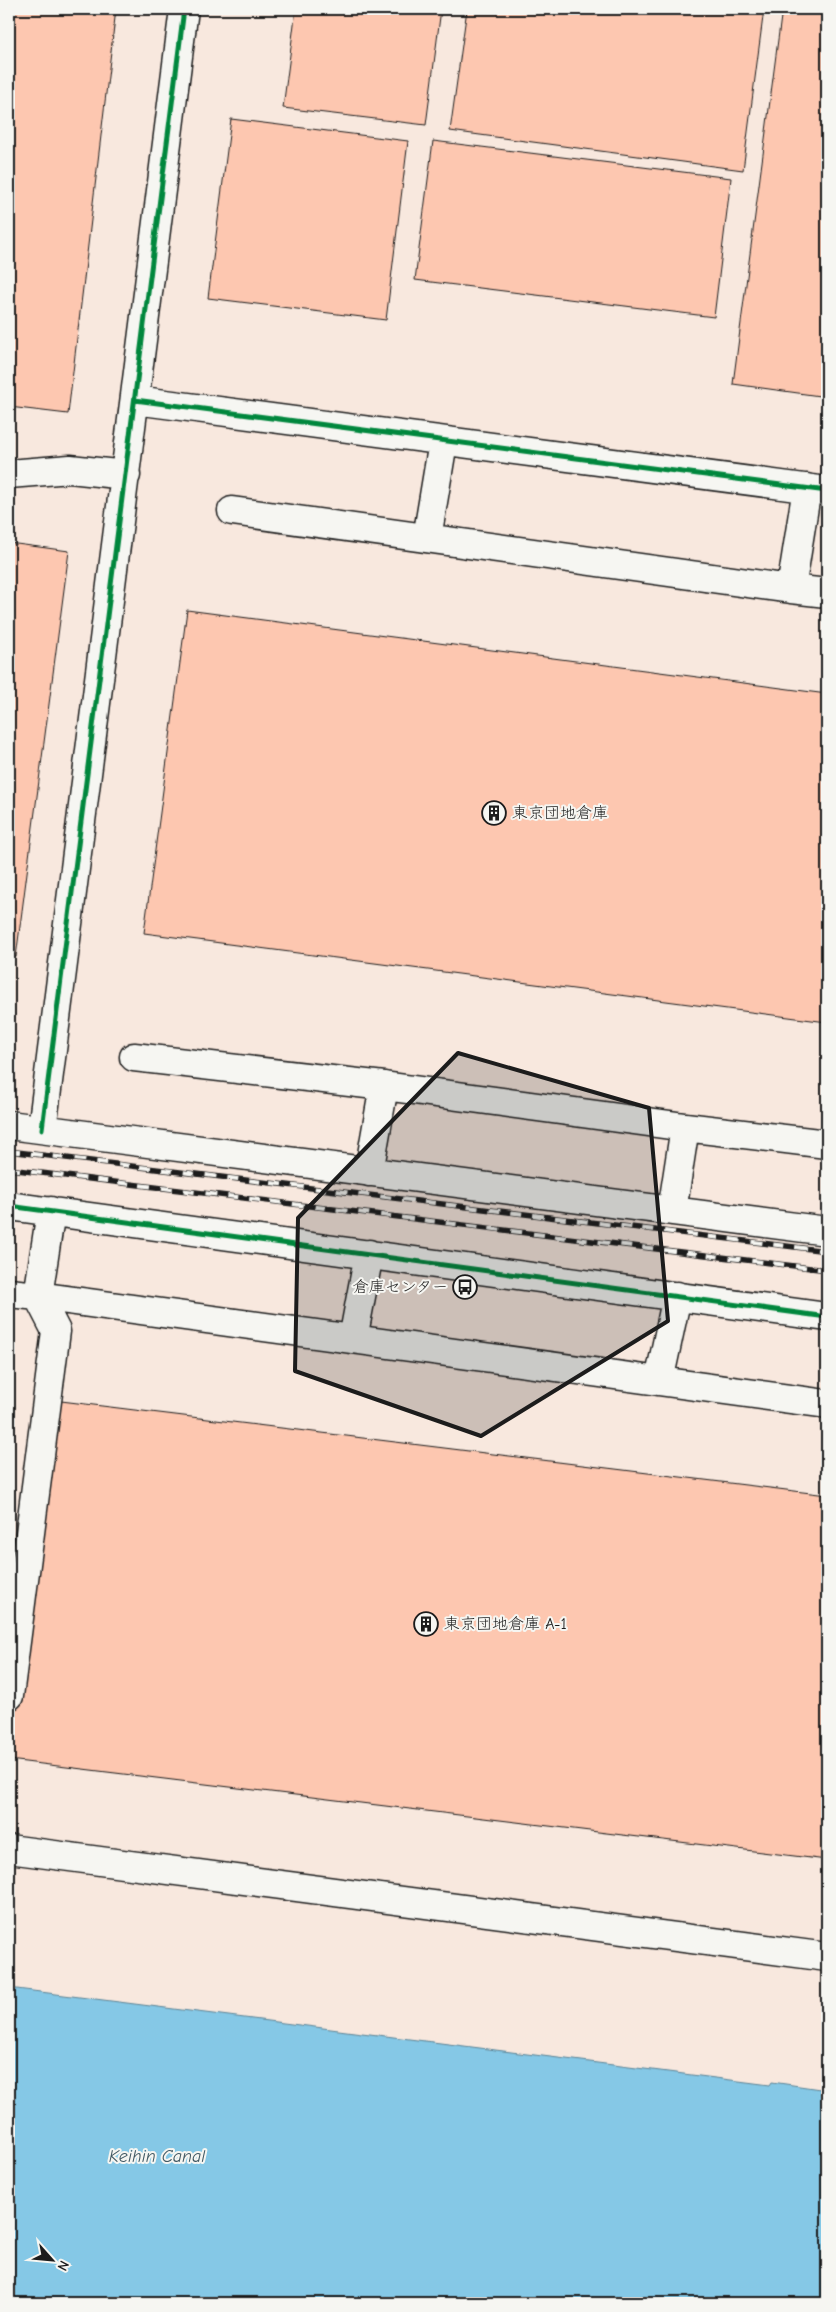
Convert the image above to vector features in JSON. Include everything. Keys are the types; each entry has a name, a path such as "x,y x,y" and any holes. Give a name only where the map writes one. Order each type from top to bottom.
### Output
{"street":[{"path":"42,1129 184,9"},
{"path":"135,400 443,442 817,489 791,589"},
{"path":"426,538 443,442"},
{"path":"9,474 70,469 126,475"},
{"path":"232,511 827,593"},
{"path":"134,1057 384,1086 685,1127 827,1144"},
{"path":"369,1172 384,1086"},
{"path":"9,1125 827,1231"},
{"path":"672,1211 685,1127"},
{"path":"9,1206 827,1317"},
{"path":"9,1696 56,1331 38,1296 51,1211"},
{"path":"353,1339 369,1254"},
{"path":"9,1293 827,1404"},
{"path":"660,1381 677,1296"},
{"path":"9,1849 827,1957"}],"highlighted area":[{"path":"458,1053 649,1108 668,1321 481,1436 295,1371 298,1218"}],"water":[{"name":"Keihin Canal","path":"9,1988 770,2085 772,2082 827,2090 827,2303 9,2303"}],"building":[{"path":"9,9 116,9 68,414 9,407"},
{"path":"296,9 441,9 426,125 283,108"},
{"path":"467,9 764,9 743,170 450,131"},
{"path":"782,9 827,9 827,397 733,384"},
{"path":"231,119 408,141 386,320 208,298"},
{"path":"433,141 731,178 714,317 415,280"},
{"path":"9,543 69,551 16,957 9,956"},
{"name":"東京団地倉庫","path":"187,610 827,694 827,1022 144,933"},
{"name":"東京団地倉庫 A-1","path":"53,1400 827,1495 827,1860 9,1760"}],"railway":[{"path":"9,1151 827,1251"},
{"path":"9,1169 827,1270"}],"cycle path":[{"path":"42,1129 184,9"},
{"path":"135,400 827,491"},
{"path":"9,1206 827,1317"}],"place":[{"name":"東京団地倉庫","path":"494,813"},
{"name":"倉庫センター","path":"465,1287"},
{"name":"東京団地倉庫 A-1","path":"426,1624"}]}
